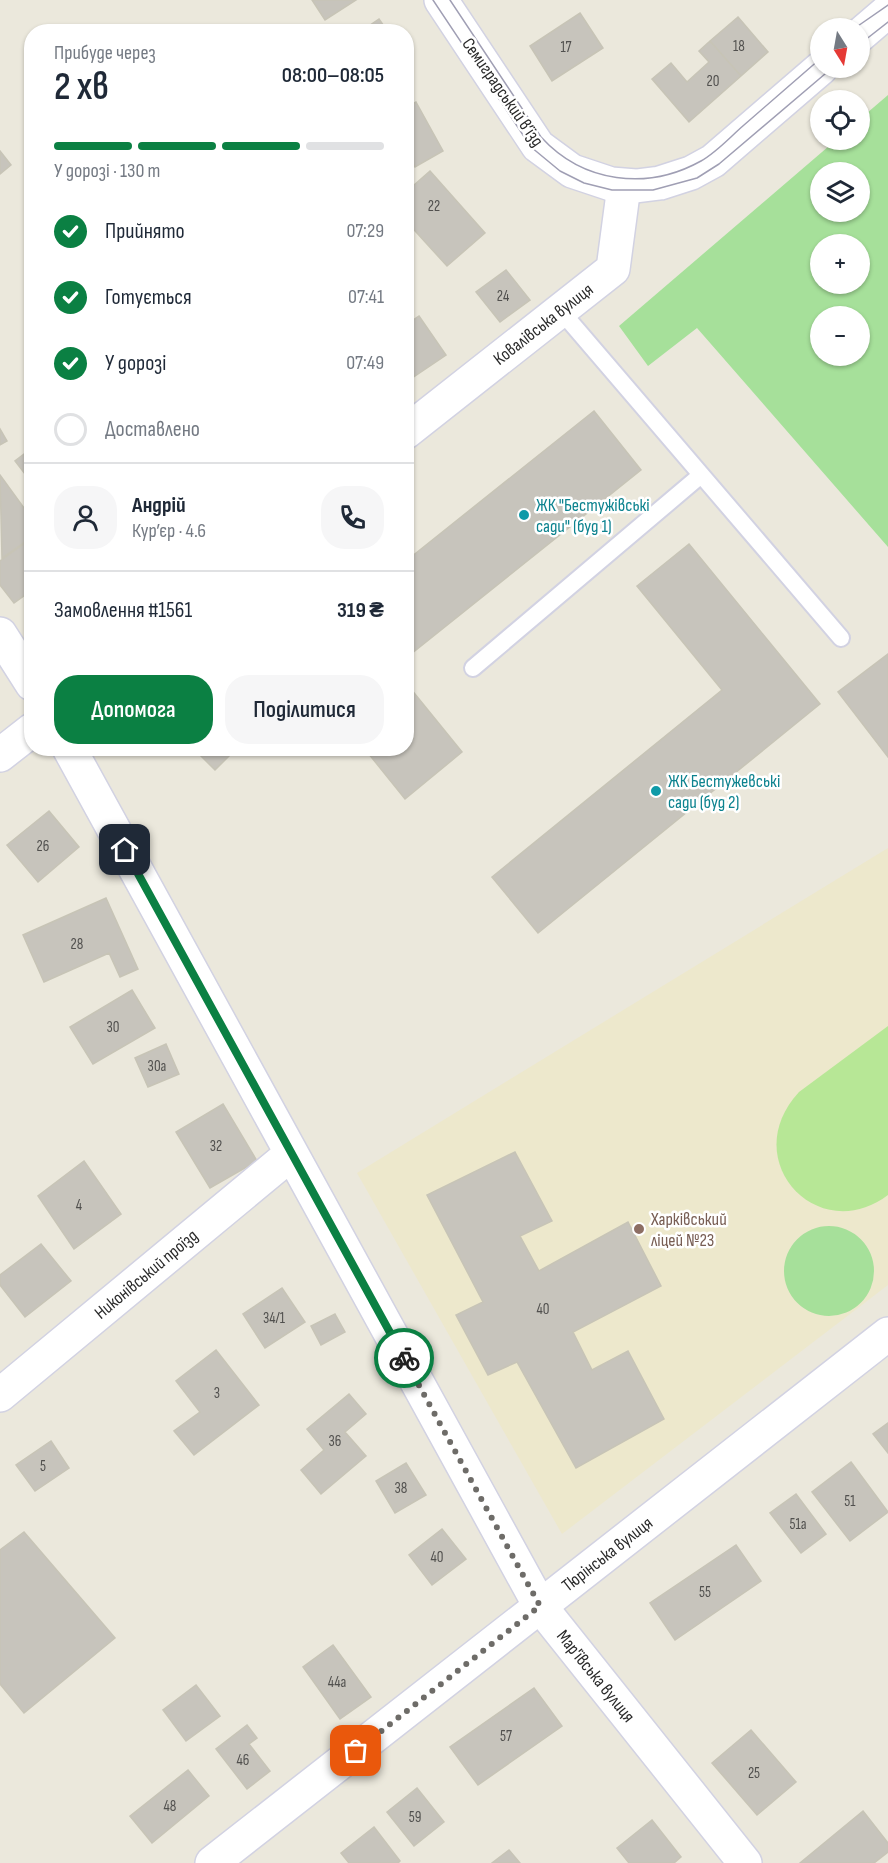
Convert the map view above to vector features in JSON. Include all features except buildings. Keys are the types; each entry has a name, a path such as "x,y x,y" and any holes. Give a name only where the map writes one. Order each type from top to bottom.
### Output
{"street":[{"name":"Семиградський в’їзд","path":"441,0 538,146 572,171 597,182 624,186 670,180 713,161 810,78"},
{"path":"870,26 888,11"},
{"name":"Ковалівська вулиця","path":"414,426 613,269 624,186"},
{"path":"0,634 24,672"},
{"path":"0,755 24,736"},
{"name":"Мар'ївська вулиця","path":"73,756 540,1606 745,1863"},
{"name":"Никонівський проїзд","path":"0,1395 291,1154"},
{"name":"Тюрінська вулиця","path":"212,1863 888,1334"}],"lane":[{"path":"561,311 841,638"},
{"path":"473,668 701,475"}],"shaded area":[{"name":"Харківський ліцей №23","path":"888,848 888,1285 562,1534 357,1173"}],"green space":[{"path":"888,95 888,547 697,328 648,366 619,326 810,162 810,222 870,222 870,162 810,162 824,150 870,150 870,110"},
{"path":"888,1026 888,1195 861,1209 836,1211 812,1204 794,1189 781,1168 776,1144 782,1118 799,1092"},
{"path":"829,1226 846,1229 861,1239 871,1254 874,1271 871,1288 861,1303 846,1313 829,1316 812,1313 797,1303 787,1288 784,1271 787,1254 797,1239 812,1229"}],"tram line":[{"path":"433,0 531,147 560,171 584,183 612,190 653,190 697,178 719,164 820,78"},
{"path":"450,0 541,137 576,164 596,173 617,178 638,179 659,176 701,161 718,149 810,68"},
{"path":"869,18 888,5"},
{"path":"870,36 888,22"}],"way so far":[{"path":"356,1751 540,1606 404,1358"}],"place":[{"name":"ЖК \"Бестужівські сади\" (буд 1)","path":"524,515"},
{"name":"ЖК Бестужевські сади (буд 2)","path":"656,791"},
{"name":"Харківський ліцей №23","path":"639,1229"}],"route":[{"path":"125,850 404,1358"}]}
